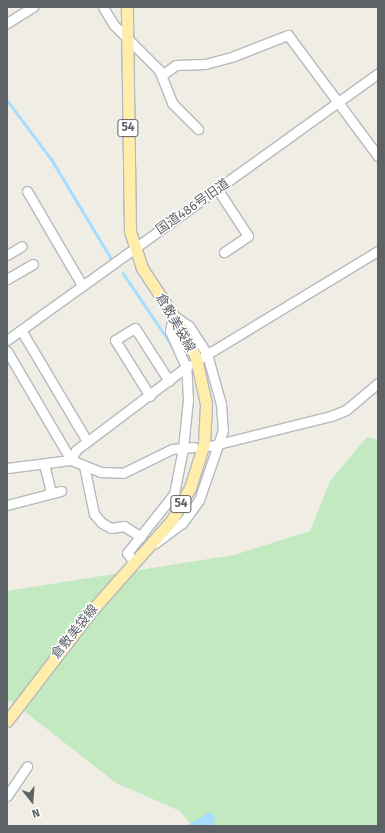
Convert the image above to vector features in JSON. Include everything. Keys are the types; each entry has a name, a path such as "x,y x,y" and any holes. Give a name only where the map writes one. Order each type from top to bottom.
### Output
{"main road":[{"name":"倉敷美袋線","path":"7,721 180,507 195,476 204,443 206,409 200,373 173,315 134,249 129,219 127,7"}],"street":[{"path":"7,23 33,7"},
{"path":"103,7 127,37 162,74 172,103 198,129"},
{"path":"162,74 176,65 205,64 234,56 288,35 340,102 378,156"},
{"name":"国道486号旧道","path":"7,340 82,285 218,190 378,73"},
{"path":"218,190 248,236 224,252"},
{"path":"27,191 82,285"},
{"path":"7,255 22,246"},
{"path":"204,356 378,251"},
{"path":"7,279 33,264"},
{"path":"134,562 127,553 174,494 183,448 188,400 188,366 170,331 173,315 190,326 204,356 222,404 220,444 200,500 182,523 143,552"},
{"path":"150,396 115,340 135,328 169,381"},
{"path":"21,330 88,441"},
{"path":"7,350 71,460"},
{"path":"71,460 76,450 188,366"},
{"path":"210,446 346,410 378,383"},
{"path":"7,468 71,460 100,472 123,472 172,449 194,447"},
{"path":"7,505 56,492 44,464"},
{"path":"84,466 94,514 102,524 111,528 124,526 141,537"},
{"path":"7,796 27,766"}],"green space":[{"path":"367,437 378,440 378,826 192,826 180,811 116,783 10,700 7,705 7,591 234,555 310,531 330,481"}],"water":[{"path":"210,812 215,816 212,826 186,826"}],"waterway":[{"path":"7,100 52,160 111,258"},
{"path":"123,273 171,344"}]}
